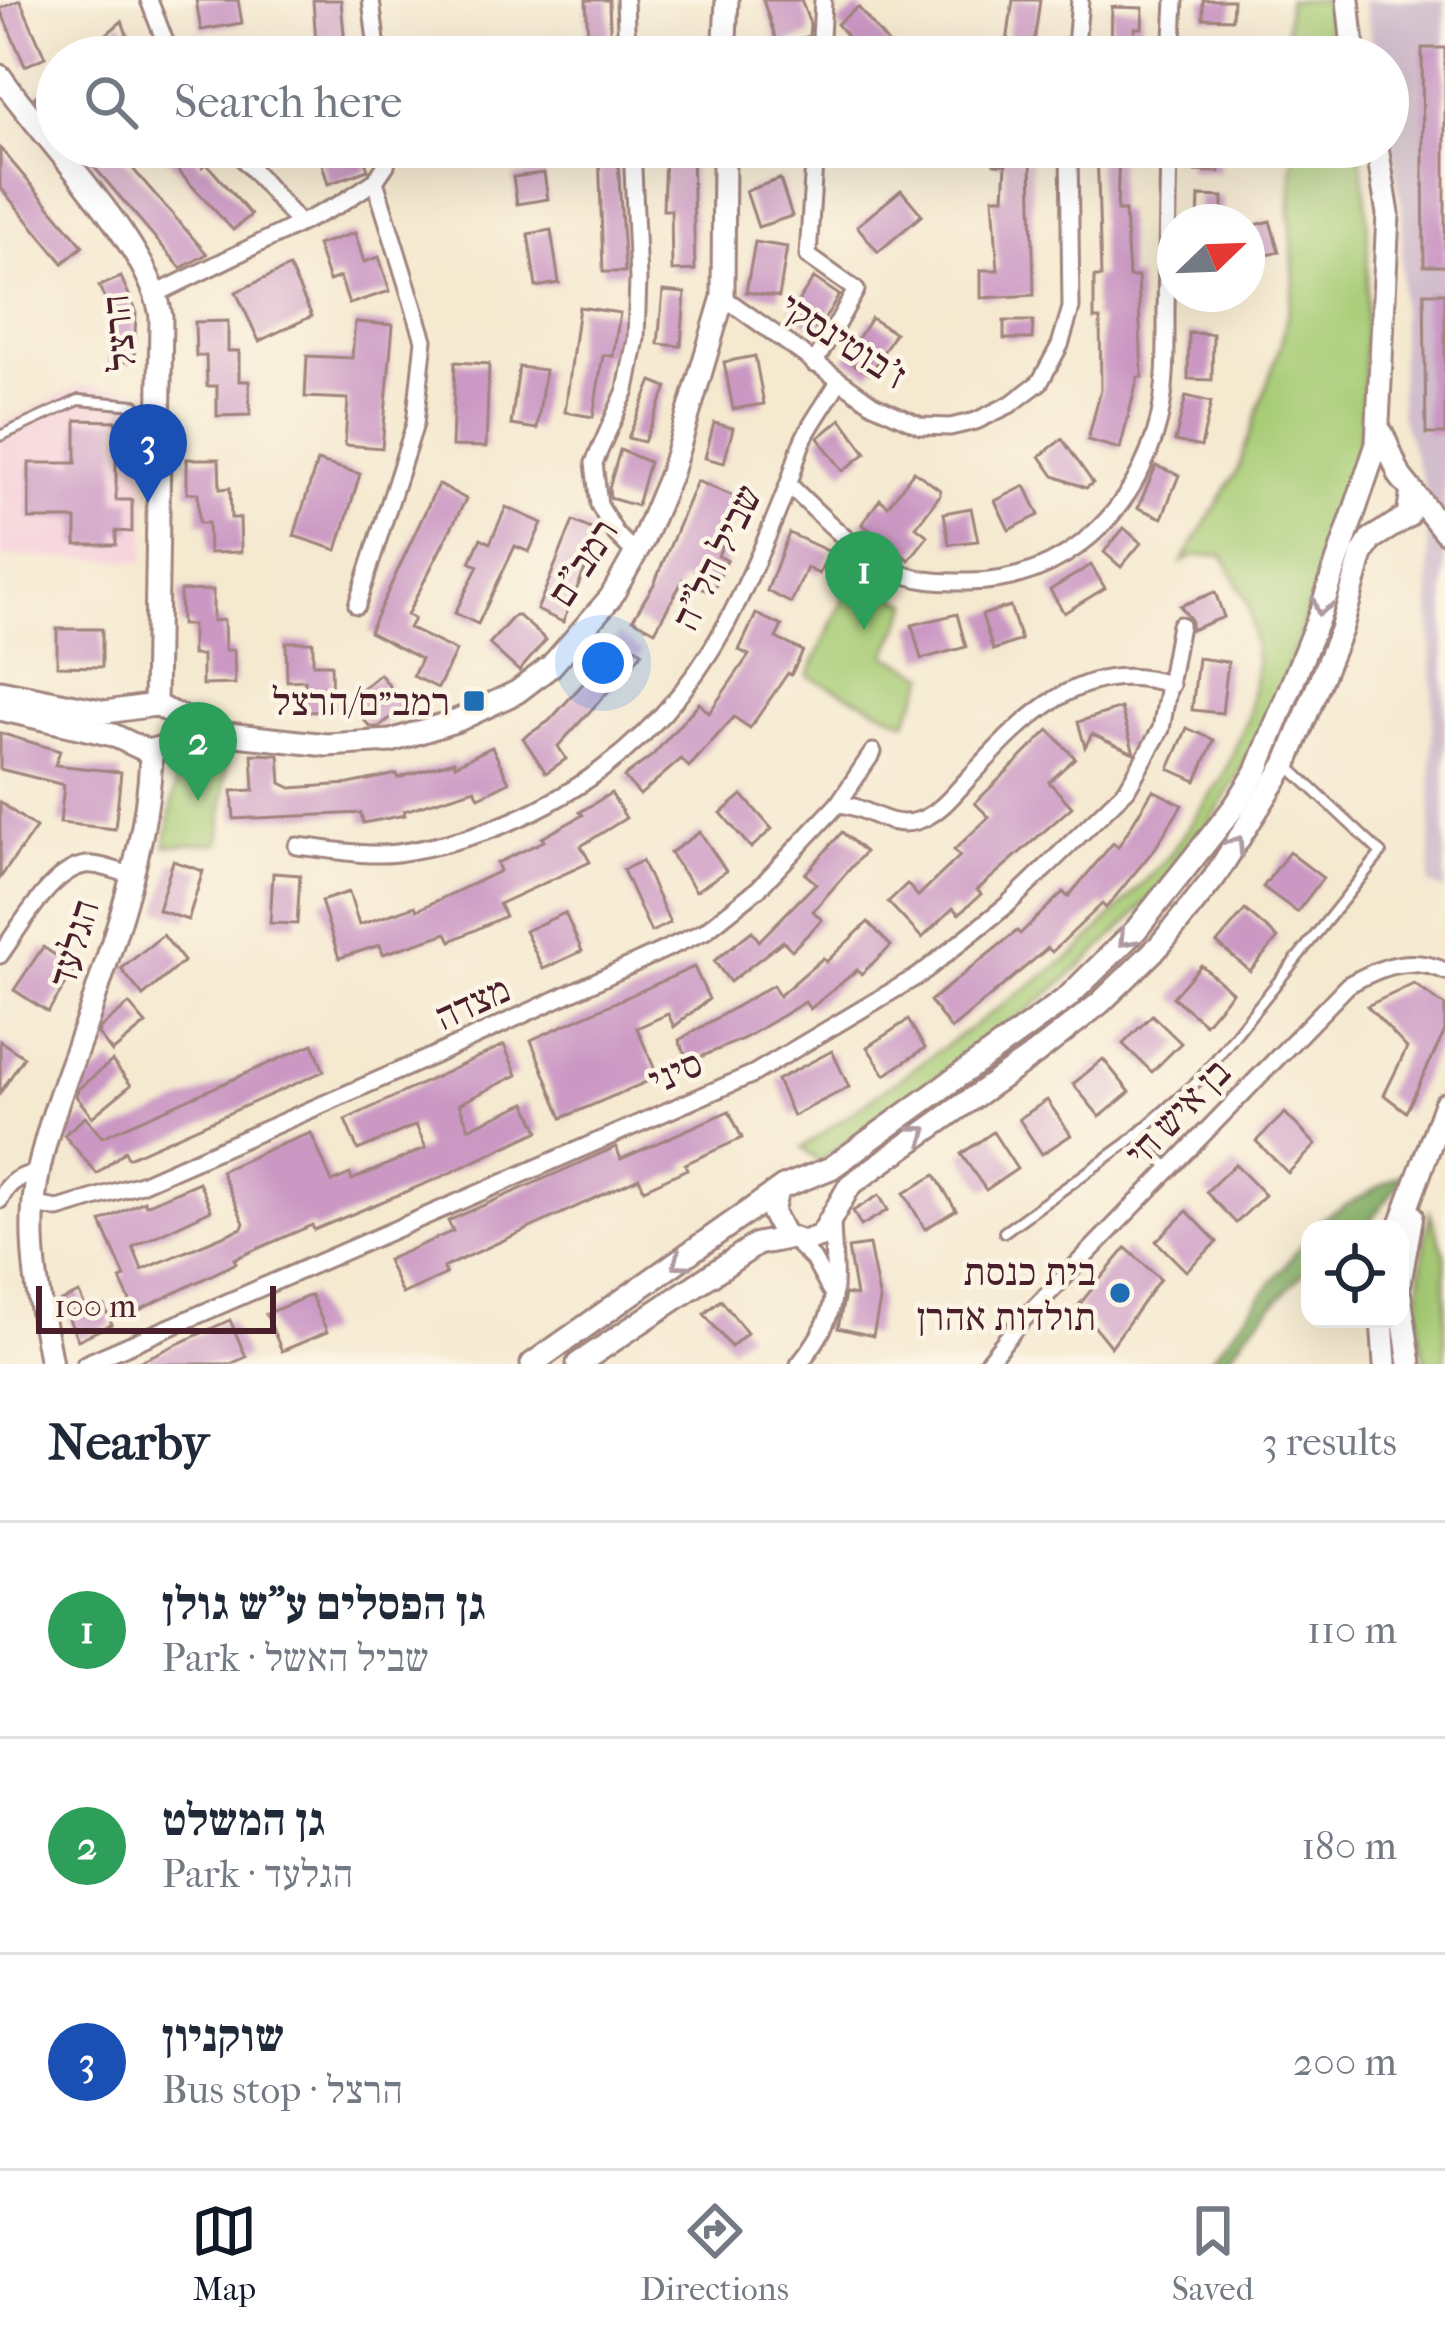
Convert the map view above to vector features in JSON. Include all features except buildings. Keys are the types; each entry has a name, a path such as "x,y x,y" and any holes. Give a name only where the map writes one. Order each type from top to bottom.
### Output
{"main road":[{"path":"725,36 728,0"},
{"path":"1348,0 1352,36"},
{"name":"הרצל","path":"0,76 36,123"},
{"name":"הרצל","path":"71,168 128,242 158,293 155,709"},
{"name":"רמב\"ם","path":"155,709 218,733 327,745 391,740 458,720 517,692 551,666 611,597 671,473 723,298 724,168"},
{"path":"532,1364 783,1187 831,1168 1067,998 1136,930 1235,806 1257,771 1318,619 1377,444 1388,214 1380,168"},
{"path":"1379,410 1384,445 1445,534"},
{"path":"1363,488 1383,472 1406,483"},
{"path":"578,1364 758,1244 821,1236 850,1185 1100,1003 1160,945 1214,878 1286,764 1333,652 1362,554 1371,539 1396,525 1412,508 1406,483"},
{"path":"1363,488 1367,520 1445,534"},
{"path":"0,691 87,710 155,709 176,726 152,746"},
{"path":"0,709 152,746"},
{"path":"152,746 129,726 155,709"},
{"name":"רמב\"ם","path":"152,746 218,733"},
{"name":"הגלעד","path":"51,1364 34,1260 38,1172 47,1127 88,1018 130,875 148,799 152,746"},
{"path":"1402,1220 1445,1104"},
{"path":"1409,1225 1422,1168"},
{"path":"803,1180 827,1192 833,1215"},
{"path":"776,1195 774,1221 791,1239"},
{"path":"1383,1328 1385,1364"},
{"path":"1405,1328 1410,1364"}],"street":[{"path":"149,0 163,36"},
{"path":"371,0 375,36"},
{"path":"625,0 626,36"},
{"path":"821,36 823,0"},
{"path":"1077,36 1080,0"},
{"path":"1173,36 1175,0"},
{"path":"251,168 298,222"},
{"path":"158,293 340,204 375,182 385,168"},
{"path":"633,168 636,339 626,390 594,463 594,477 598,505 635,553"},
{"path":"813,168 808,256 856,290 814,364"},
{"name":"ז'בוטינסקי","path":"723,298 873,404 922,426 976,421 1011,404 1040,382 1060,345 1071,308 1070,168"},
{"path":"788,484 866,554 902,574 939,582 1018,577 1087,542 1121,505 1137,478 1160,418 1166,363 1169,168"},
{"path":"357,604 415,424 424,340 375,182"},
{"name":"שביל הל\"ה","path":"297,847 392,854 455,841 522,818 617,760 659,720 691,679 739,601 803,440 838,382"},
{"name":"סיני","path":"85,1364 753,1073 921,974 1007,905 1127,789 1161,729 1180,625"},
{"path":"838,804 896,823 927,817 1046,704 1109,678 1143,675 1171,685"},
{"name":"מצדה","path":"34,1205 58,1209 141,1184 705,931 759,888 838,804 873,752"},
{"path":"0,955 51,884 68,872 92,864 130,875"},
{"name":"בן איש חי","path":"986,1364 1018,1325 1348,986 1380,968 1402,963 1445,971"},
{"path":"0,1200 6,1187 38,1172"},
{"path":"799,1364 830,1322 833,1215"},
{"path":"791,1239 822,1270 832,1306"}],"lane":[{"path":"0,436 79,400 135,405"},
{"path":"1004,1232 1137,1134 1200,1079 1381,853 1286,764"},
{"path":"1137,1134 1169,1168"}],"shaded area":[{"path":"1364,0 1445,0 1445,890 1429,885 1433,703 1426,491 1400,413 1402,206 1395,168 1409,168 1409,36 1371,36"},
{"path":"80,385 148,393 144,561 0,556 0,424"}],"green space":[{"path":"1288,0 1327,0 1329,36 1286,36"},
{"path":"1293,168 1361,168 1368,237 1363,403 1347,489 1299,638 1266,721 1199,838 1132,917 1049,994 819,1162 802,1148 1077,952 1168,857 1223,777 1248,717 1257,665 1249,606 1223,555 1195,556 1182,562 1237,471 1281,344 1294,283"},
{"path":"853,578 910,604 886,655 927,675 906,722 808,676"},
{"path":"228,746 220,843 165,846 180,758"},
{"path":"1411,1169 1370,1220 1323,1218"},
{"path":"1430,1213 1445,1254 1445,1364 1426,1364 1419,1326"},
{"path":"1301,1245 1301,1275 1247,1332 1224,1364 1207,1364"}],"place":[{"name":"שוקניון","path":"148,503"},
{"name":"גן הפסלים ע\"ש גולן","path":"864,630"},
{"name":"רמב״ם/הרצל","path":"474,701"},
{"name":"גן המשלט","path":"198,801"},
{"name":"בית כנסת תולדות אהרן","path":"1120,1293"}]}
